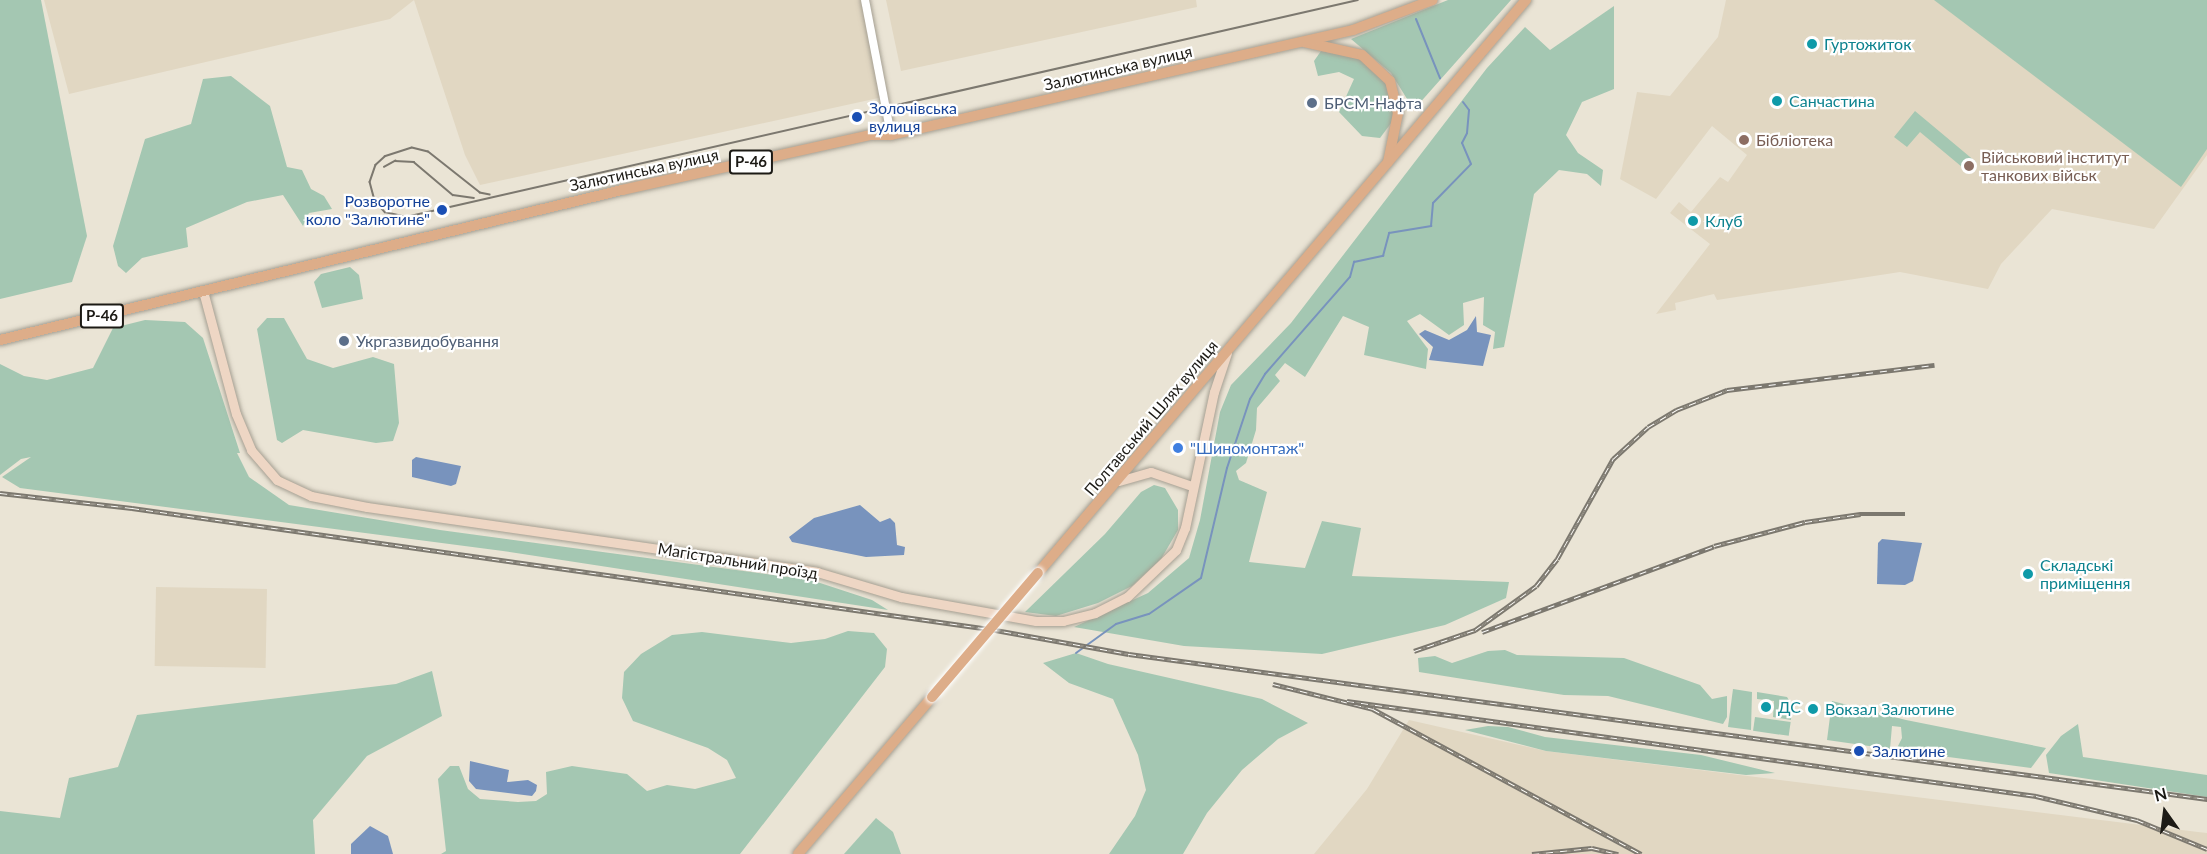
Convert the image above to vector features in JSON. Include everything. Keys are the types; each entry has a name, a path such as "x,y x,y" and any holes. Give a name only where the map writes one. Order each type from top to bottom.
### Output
{"main road":[{"name":"Залютинська вулиця","path":"0,340 622,190 871,135 891,135 1304,42 1353,30 1434,0"},
{"name":"Полтавський Шлях вулиця","path":"798,854 1119,481 1526,0"},
{"path":"1353,30 1347,43 1353,51"},
{"path":"1304,42 1353,51 1381,68 1394,92 1398,125 1387,164"},
{"name":"Магістральний проїзд","path":"203,291 236,414 251,450 277,480 311,496 367,507 817,572 928,602 1036,621 1063,621 1095,613 1127,597 1154,575 1176,550 1185,528 1192,486 1214,392 1228,351"},
{"path":"1119,481 1151,472 1192,486"}],"street":[{"path":"865,0 891,135"}],"shaded area":[{"path":"44,0 414,0 390,19 69,94"},
{"path":"414,0 864,0 883,97 480,185 465,155"},
{"path":"886,0 1196,0 1197,7 901,71"},
{"name":"Військовий інститут танкових військ","path":"1726,0 2207,0 2207,155 2154,229 2052,209 2001,264 1988,289 1900,272 1717,300 1714,294 1675,303 1676,310 1656,314 1710,244 1670,213 1679,202 1691,212 1720,177 1728,182 1747,155 1712,126 1656,199 1620,179 1637,92 1670,96 1718,37"},
{"path":"156,587 267,589 266,668 155,666"},
{"path":"1409,720 1546,751 2207,833 2207,854 1314,854 1367,789"}],"green space":[{"path":"0,0 41,0 87,236 72,282 0,299"},
{"path":"1448,0 1511,0 1417,106 1412,107 1391,73 1351,39"},
{"path":"1934,0 2207,0 2207,149 2181,187"},
{"path":"1614,6 1614,89 1582,102 1566,135 1578,153 1603,170 1601,186 1587,174 1559,170 1534,194 1504,347 1493,349 1495,332 1483,325 1484,297 1463,303 1464,325 1449,335 1420,314 1407,321 1428,349 1426,369 1364,355 1369,327 1343,316 1305,377 1285,363 1275,375 1280,381 1257,408 1256,430 1246,463 1236,471 1239,480 1267,492 1249,562 1305,568 1322,521 1361,528 1352,576 1509,582 1506,598 1445,625 1322,654 1184,646 1074,627 1148,593 1189,558 1200,520 1220,412 1231,385 1291,323 1487,68 1525,27 1550,50"},
{"path":"1321,51 1360,58 1386,83 1394,111 1392,122 1380,138 1362,136 1339,112 1354,79 1339,72 1318,76 1314,61"},
{"path":"231,76 270,106 287,167 302,170 311,189 324,196 332,209 309,213 303,226 283,195 247,202 186,228 188,247 142,258 126,273 118,266 113,246 145,139 191,124 203,79"},
{"path":"1915,111 1976,162 1968,172 1920,132 1907,147 1894,137"},
{"path":"350,267 359,275 363,299 322,308 314,282 321,274"},
{"path":"267,318 284,318 307,359 333,368 373,357 394,364 399,423 393,441 376,443 303,430 282,443 277,440 257,329"},
{"path":"145,320 185,322 203,338 240,453 237,453 249,477 289,505 440,530 811,580 872,600 888,610 503,551 20,488 2,477 31,457 21,459 0,475 0,364 24,376 47,380 93,368 113,328"},
{"path":"1154,485 1165,488 1178,510 1178,530 1161,559 1132,586 1098,603 1056,616 1025,612 1105,534 1141,492"},
{"path":"848,631 874,633 887,649 885,667 740,854 441,854 446,851 438,779 450,766 459,766 468,789 480,799 518,802 536,801 547,794 546,772 572,766 627,774 647,791 667,785 695,789 736,778 727,760 708,748 633,721 622,698 624,672 641,654 672,635 702,632 791,643 825,639"},
{"path":"1505,650 1517,655 1624,658 1700,685 1712,699 1727,696 1727,717 1723,724 1608,696 1564,695 1419,672 1418,658 1435,656 1452,663 1488,651"},
{"path":"1076,653 1108,664 1262,699 1308,723 1278,739 1242,770 1207,813 1183,854 1109,854 1135,816 1146,790 1138,755 1113,699 1069,683 1043,663"},
{"path":"432,671 442,716 367,756 313,820 315,854 0,854 0,811 60,818 69,778 118,767 137,715 396,684"},
{"path":"1733,689 1752,692 1751,730 1728,727"},
{"path":"1757,692 1787,697 1792,705 1791,720 1773,717 1774,701 1757,699"},
{"path":"1832,701 1906,720 2046,748 2031,768 1896,750 1902,738 1901,727 1892,726 1890,749 1827,740"},
{"path":"1755,717 1791,722 1789,736 1753,731"},
{"path":"2078,724 2083,757 2207,775 2207,797 2049,773 2046,755 2061,736"},
{"path":"1488,726 1508,727 1545,737 1701,755 1775,773 1746,775 1546,751 1465,730"},
{"path":"876,818 893,832 901,854 844,854"}],"water":[{"path":"1476,316 1477,332 1491,335 1483,366 1429,360 1433,347 1419,334 1425,330 1449,340 1467,330"},
{"path":"416,457 461,466 456,484 451,486 412,477 412,460"},
{"path":"860,505 880,522 890,518 895,523 897,545 905,547 904,555 866,557 792,542 789,537 814,518"},
{"path":"1882,539 1922,543 1913,581 1905,585 1877,584 1878,543"},
{"path":"470,761 509,770 507,782 528,780 537,785 536,791 532,796 476,789 469,781"},
{"path":"370,826 388,836 393,854 351,854 351,844"}],"waterway":[{"path":"1416,19 1440,78"},
{"path":"1076,653 1116,624 1149,614 1201,578 1227,468 1250,399 1265,374 1350,277 1354,262 1383,256 1389,233 1431,226 1433,203 1471,164 1462,143 1467,133 1469,110 1463,102"}],"tram line":[{"path":"490,195 480,193 428,152 412,148 385,157 376,165 370,182 375,201 385,212 406,217 1358,0"},
{"path":"384,167 395,161 414,162 453,195 474,198"}],"railway":[{"path":"1414,651 1475,630 1536,586 1557,559 1613,459 1648,427 1676,410 1727,390 1934,365"},
{"path":"0,493 132,508 990,629 1129,654 2207,799"},
{"path":"1482,632 1714,546 1805,522 1860,514 1905,514"},
{"path":"1273,684 1373,709 1641,854"},
{"path":"1347,701 2036,796 2137,820 2207,849"},
{"path":"1532,854 1592,848 1618,854"}],"place":[{"name":"Гуртожиток","path":"1812,44"},
{"name":"Санчастина","path":"1777,101"},
{"name":"БРСМ-Нафта","path":"1312,103"},
{"name":"Золочівська вулиця","path":"857,117"},
{"name":"Бібліотека","path":"1744,140"},
{"name":"Військовий інститут танкових військ","path":"1969,166"},
{"name":"Розворотне коло \"Залютине\"","path":"442,210"},
{"name":"Клуб","path":"1693,221"},
{"name":"Укргазвидобування","path":"344,341"},
{"name":"\"Шиномонтаж\"","path":"1178,448"},
{"name":"Складські приміщення","path":"2028,574"},
{"name":"ДС","path":"1766,707"},
{"name":"Вокзал Залютине","path":"1813,709"},
{"name":"Залютине","path":"1859,751"}]}
